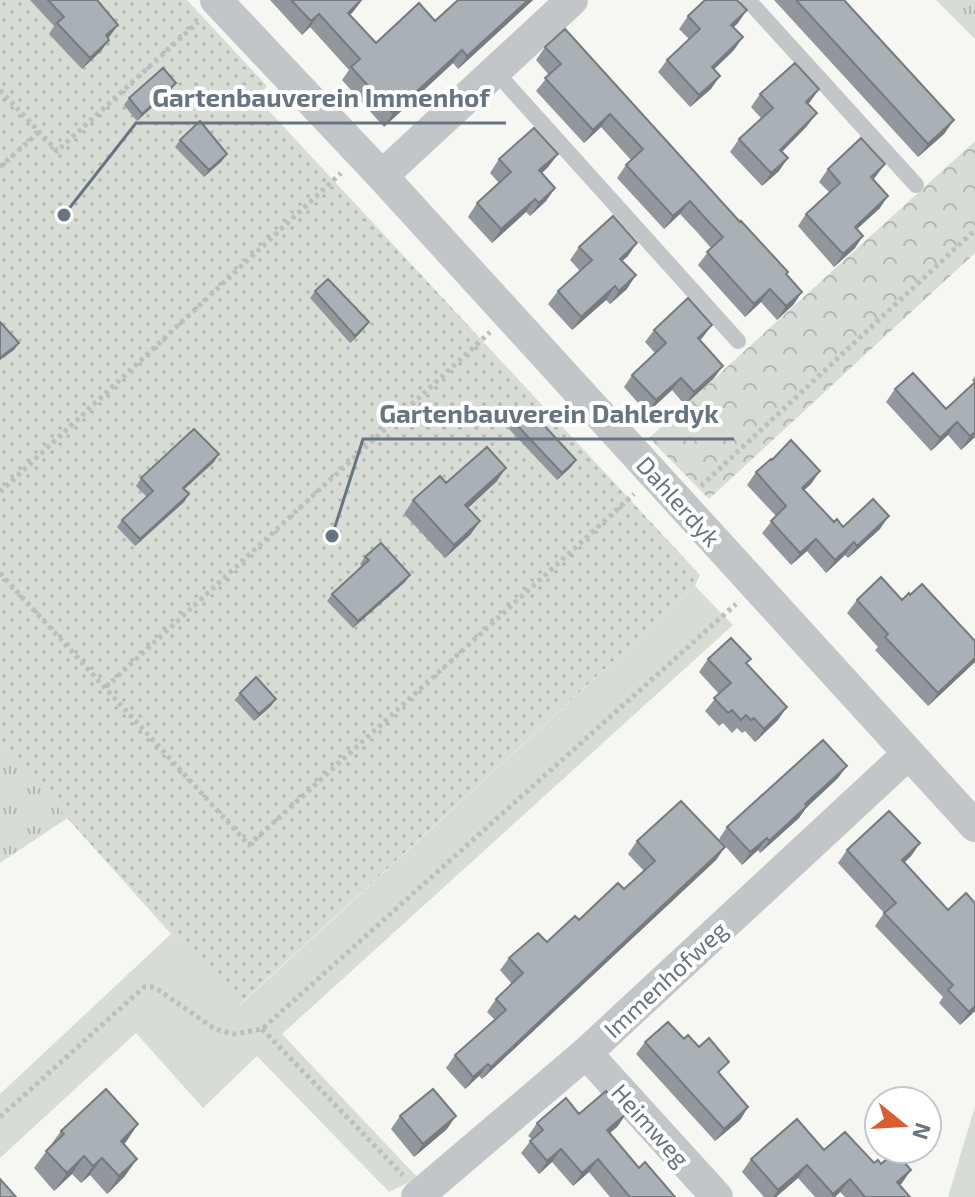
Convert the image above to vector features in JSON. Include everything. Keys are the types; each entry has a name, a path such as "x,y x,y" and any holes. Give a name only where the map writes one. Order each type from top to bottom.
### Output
{"street":[{"path":"372,165 495,71 572,0"},
{"name":"Dahlerdyk","path":"207,11 372,165 975,826"},
{"name":"Immenhofweg","path":"419,1195 586,1053 907,755"},
{"name":"Heimweg","path":"586,1053 717,1197"}],"lane":[{"path":"748,0 916,185"},
{"path":"495,71 738,341"}],"path":[{"path":"0,90 57,151 207,11"},
{"path":"0,167 39,132"},
{"path":"0,492 372,165"},
{"path":"681,504 975,230"},
{"path":"106,687 510,315"},
{"path":"0,573 249,845 655,475"},
{"path":"0,1117 144,987 154,987 215,1029 234,1034 262,1029 756,586"},
{"path":"262,1029 419,1195"}],"green space":[{"path":"0,0 187,0 267,86 257,98 700,575 695,586 239,1005 0,743"},
{"path":"936,0 975,0 975,39"},
{"path":"975,141 975,253 709,499 649,438"},
{"path":"695,586 733,625 282,1034 418,1178 389,1192 257,1056 203,1108 136,1033 0,1158 0,1094 171,934 240,1005"},
{"path":"0,743 69,817 0,863"},
{"path":"975,1106 975,1197 948,1197"}],"building":[{"path":"48,0 97,0 118,25 106,35 109,40 90,58 57,23 64,17"},
{"path":"291,0 361,0 348,13 376,43 419,3 435,21 458,0 528,0 467,56 462,50 393,113 351,67 360,59 319,14 311,21"},
{"path":"705,0 737,0 747,10 731,25 743,37 712,67 720,76 699,95 667,60 700,29 688,16"},
{"path":"796,0 844,0 954,120 928,144"},
{"path":"565,29 788,272 786,274 802,292 786,306 770,289 754,304 707,252 723,237 690,201 673,216 626,165 643,149 610,114 593,130 545,78 561,64 545,47"},
{"path":"795,63 819,89 806,102 817,113 780,150 788,158 771,173 739,139 773,108 760,94"},
{"path":"163,68 176,83 142,114 129,98"},
{"path":"200,121 227,154 209,170 180,140"},
{"path":"534,128 558,154 539,170 555,188 539,203 535,199 501,229 477,203 511,172 499,159"},
{"path":"861,138 885,164 871,177 888,196 855,227 863,236 843,254 806,214 840,183 828,169"},
{"path":"613,216 637,243 620,259 636,275 619,291 615,286 581,317 558,291 592,260 579,247"},
{"path":"328,279 369,322 355,336 315,291"},
{"path":"688,298 712,325 698,338 723,366 694,392 681,378 656,400 632,375 666,343 654,330"},
{"path":"0,322 19,343 0,358"},
{"path":"913,373 946,409 975,382 975,432 970,436 957,422 940,438 895,389"},
{"path":"529,409 576,460 562,473 514,422"},
{"path":"194,429 219,454 183,488 189,494 140,539 122,520 153,491 141,478"},
{"path":"791,440 820,471 802,488 834,522 837,519 843,527 873,499 889,516 857,546 854,542 835,560 816,539 800,553 771,521 786,506 756,472"},
{"path":"487,447 506,468 465,505 480,521 454,545 413,500 440,476 446,483"},
{"path":"381,543 410,575 358,621 332,594 369,560 365,557"},
{"path":"881,577 902,600 922,584 975,641 975,658 938,693 885,637 888,634 857,600"},
{"path":"731,638 751,659 746,663 787,707 764,729 754,718 751,720 746,715 741,720 732,710 728,713 714,698 731,683 708,659"},
{"path":"256,677 276,699 259,714 240,693"},
{"path":"823,740 847,766 769,841 767,838 750,852 727,827"},
{"path":"681,801 725,847 491,1067 488,1064 473,1077 455,1055 506,1010 496,999 523,973 509,958 538,933 547,942 575,916 579,920 618,883 624,889 655,861 637,841"},
{"path":"889,811 920,843 902,860 948,910 966,893 975,903 975,1006 969,1012 948,990 953,985 884,913 896,903 847,850"},
{"path":"668,1022 684,1039 688,1035 699,1047 709,1038 729,1062 718,1072 748,1107 724,1129 645,1042"},
{"path":"106,1089 138,1124 121,1141 137,1159 119,1176 102,1158 93,1166 84,1156 67,1173 46,1151 64,1134 61,1131"},
{"path":"433,1089 456,1116 423,1144 400,1116"},
{"path":"606,1091 626,1114 607,1130 639,1168 645,1162 675,1197 630,1197 598,1159 582,1173 561,1149 547,1161 530,1141 543,1130 537,1123 566,1098 579,1114"},
{"path":"797,1119 824,1150 845,1132 863,1151 863,1165 907,1165 911,1170 897,1182 910,1197 865,1197 850,1179 833,1194 807,1165 778,1190 751,1159"},
{"path":"0,1179 16,1197 0,1197"}],"place":[{"name":"Gartenbauverein Immenhof","path":"64,215"},
{"name":"Gartenbauverein Dahlerdyk","path":"332,536"}]}
